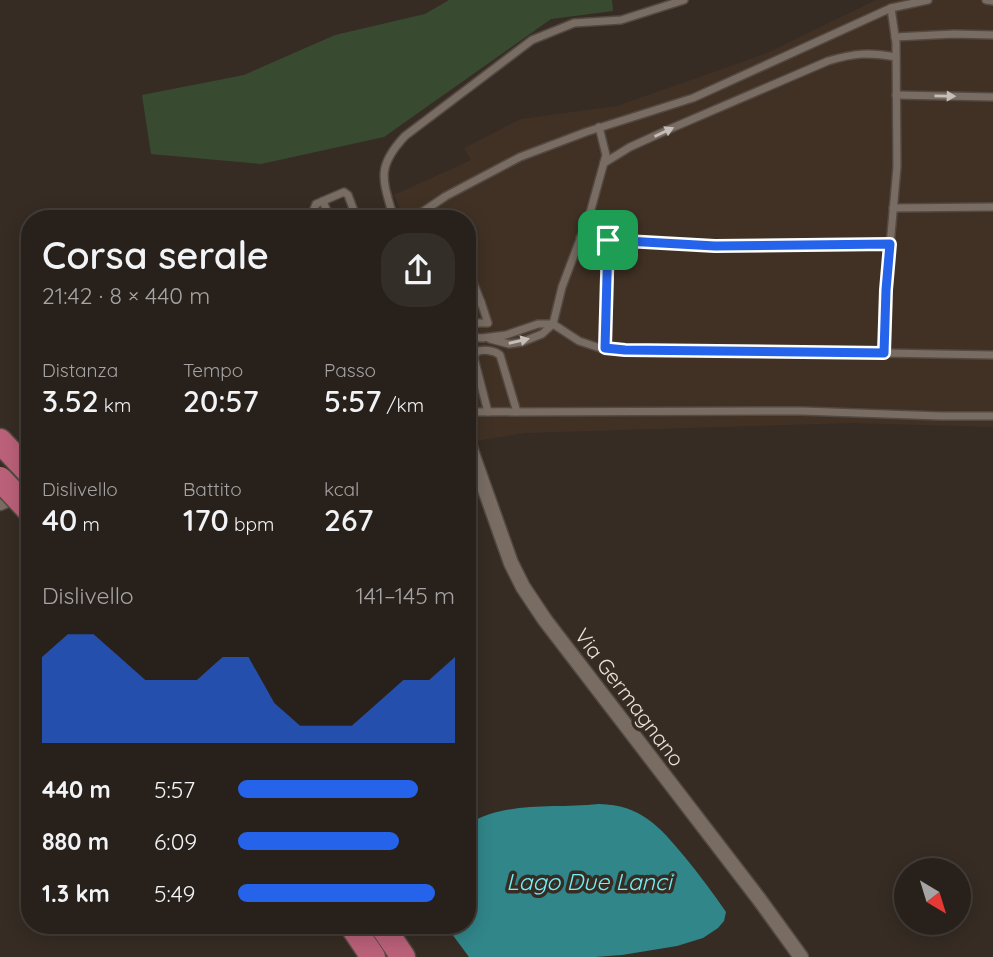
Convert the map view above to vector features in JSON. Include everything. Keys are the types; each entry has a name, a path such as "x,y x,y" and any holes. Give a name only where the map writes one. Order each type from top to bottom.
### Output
{"highway":[{"path":"2,443 21,463"},
{"path":"0,479 21,501"},
{"path":"357,934 373,957"},
{"path":"387,934 403,957"}],"street":[{"name":"Via Germagnano","path":"476,465 507,553 523,587 545,620 801,957"},
{"path":"0,503 21,494"}],"lane":[{"path":"391,210 383,169 391,150 405,136 532,40 574,23 621,20 684,0"},
{"path":"425,210 446,196 520,157 599,127 693,97 891,8 928,0"},
{"path":"986,0 993,1"},
{"path":"884,353 886,290 897,167 896,57 891,8"},
{"path":"895,37 991,35"},
{"path":"604,163 630,147 828,61 848,55 873,53 896,57"},
{"path":"896,95 993,97"},
{"path":"476,338 509,344 522,342 542,334 553,324 562,287 590,213 606,155 599,127"},
{"path":"314,210 316,204 346,192 353,210"},
{"path":"323,201 326,210"},
{"path":"893,208 993,208"},
{"path":"580,238 715,246 890,244"},
{"path":"605,348 608,240"},
{"path":"476,293 488,323 476,323"},
{"path":"476,304 481,302"},
{"path":"553,324 579,341 625,350 993,355"},
{"path":"476,352 495,352 500,355 517,412"},
{"path":"476,366 488,412"},
{"path":"476,412 802,411 993,416"}],"shaded area":[{"path":"876,0 993,0 993,427 851,423 525,433 476,441 476,210 400,210 394,195 471,160 464,148 521,119 617,106 765,54"}],"green space":[{"path":"449,0 612,0 613,11 551,19 384,137 261,164 151,154 142,95 244,75 335,35 425,14"}],"water":[{"name":"Lago Due Lanci","path":"614,805 648,819 666,835 716,898 726,912 724,921 703,938 677,946 622,955 469,957 452,934 476,934 476,820 516,808"}],"route":[{"path":"608,240 715,246 890,244 884,353 605,348 608,240"}]}
